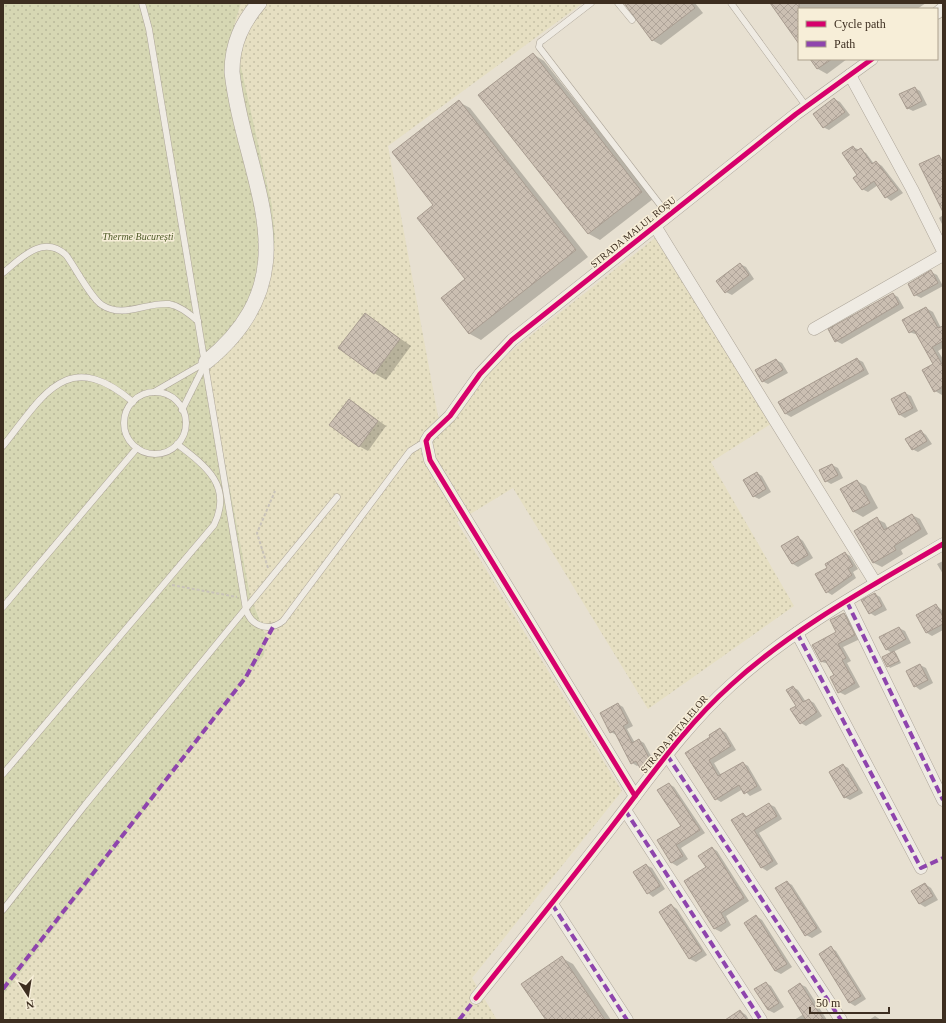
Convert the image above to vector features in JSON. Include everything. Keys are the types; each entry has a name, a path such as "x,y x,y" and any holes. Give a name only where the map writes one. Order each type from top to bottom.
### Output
{"street":[{"path":"206,362 226,344 244,320 257,294 265,262 267,238 264,212 232,72 235,47 246,19 259,3"},
{"path":"246,19 266,3"},
{"name":"STRADA MALUL ROȘU","path":"426,442 429,436 450,416 480,374 500,351 806,106 871,60"},
{"path":"850,75 912,189 943,251"},
{"path":"655,226 876,584"},
{"path":"814,329 943,255"},
{"path":"426,442 430,460 635,796"},
{"name":"STRADA PETALELOR","path":"476,998 552,904 667,755 716,698 754,665 797,633 943,544"},
{"path":"847,602 943,800"},
{"path":"797,633 921,868"},
{"path":"667,755 841,1020"},
{"path":"625,810 761,1020"},
{"path":"552,904 627,1020"}],"lane":[{"path":"142,3 149,29 248,617 258,626 273,627 283,621 410,451 426,442"},
{"path":"591,3 542,40 539,48 668,215"},
{"path":"618,3 632,20"},
{"path":"731,3 806,106"},
{"path":"3,273 28,253 39,247 51,246 61,250 66,255 95,297 101,304 110,309 121,311 169,304 179,307 198,321"},
{"path":"154,392 171,397 182,410 185,428 177,444 171,449 157,454 137,448 128,438 124,426 126,413 132,402 142,395 154,392 206,362"},
{"path":"182,410 206,362"},
{"path":"3,446 47,392 52,387 68,378 92,377 106,382 132,402"},
{"path":"3,774 214,525 220,509 220,493 212,474 177,444"},
{"path":"3,607 137,448"},
{"path":"3,910 85,805 337,497"}],"path":[{"path":"271,578 257,533 275,491"},
{"path":"165,584 244,598"}],"shaded area":[{"path":"241,3 583,3 388,146 438,416 448,426 465,406 483,378 516,347 655,238 774,422 711,462 794,606 648,709 513,488 457,522 622,791 472,978 497,1020 3,1020 3,995 264,655 266,637 250,595 206,362 268,187 243,82 234,26"}],"green space":[{"name":"Therme București","path":"3,3 241,3 234,26 247,35 242,49 240,63 272,206 275,238 269,276 206,362 250,595 266,637 264,655 3,995"}],"building":[{"path":"624,3 691,3 695,8 652,41"},
{"path":"770,3 799,3 798,43"},
{"path":"533,53 642,192 588,234 478,95"},
{"path":"811,60 830,60 817,69"},
{"path":"915,87 922,101 907,109 899,94"},
{"path":"834,98 845,112 823,128 813,114"},
{"path":"459,100 576,250 469,334 441,298 465,279 417,218 433,205 392,152"},
{"path":"853,146 856,151 861,148 872,164 876,161 898,190 885,198 874,181 862,190 853,178 857,175 842,153"},
{"path":"939,155 943,163 943,212 919,164"},
{"path":"740,263 749,275 725,293 716,281"},
{"path":"931,270 938,283 914,296 908,284"},
{"path":"893,293 899,304 835,342 828,329"},
{"path":"926,307 938,328 943,326 943,341 932,347 943,366 943,387 934,392 922,370 933,364 914,330 909,333 902,320"},
{"path":"365,313 400,339 374,374 338,348"},
{"path":"857,358 864,370 785,414 778,402"},
{"path":"776,359 783,370 762,382 755,370"},
{"path":"905,392 913,408 899,415 891,399"},
{"path":"349,399 378,421 359,447 329,425"},
{"path":"921,430 927,441 912,450 905,439"},
{"path":"832,464 838,475 825,482 819,470"},
{"path":"757,472 766,489 753,497 743,480"},
{"path":"857,480 870,503 853,512 840,489"},
{"path":"912,514 921,529 894,546 896,550 873,563 854,531 877,517 884,530"},
{"path":"798,536 808,555 792,564 781,546"},
{"path":"845,552 853,566 848,569 852,575 826,593 815,574 827,568 825,564"},
{"path":"875,593 882,606 869,614 861,600"},
{"path":"936,604 943,617 943,624 926,633 916,615"},
{"path":"844,613 855,635 838,644 846,658 842,660 855,683 838,693 830,677 834,675 825,660 821,662 812,645 836,632 830,620"},
{"path":"899,627 906,639 886,650 879,637"},
{"path":"894,651 899,661 887,667 882,657"},
{"path":"920,664 928,680 914,687 906,671"},
{"path":"793,686 803,702 809,699 817,712 800,724 790,709 796,706 786,690"},
{"path":"618,703 628,723 623,726 632,743 639,739 651,762 640,768 636,761 631,764 614,731 610,733 600,713"},
{"path":"720,728 731,746 709,760 718,776 743,762 757,786 744,794 739,785 715,800 685,753 710,737 709,735"},
{"path":"843,764 858,790 844,798 829,772"},
{"path":"669,783 700,830 676,845 683,856 671,863 657,840 681,826 657,790"},
{"path":"769,803 777,816 754,830 773,861 761,868 731,820 743,813 746,817"},
{"path":"712,847 744,898 721,913 726,922 714,929 684,881 706,867 698,856"},
{"path":"646,864 660,886 647,894 633,872"},
{"path":"787,881 817,928 805,936 775,888"},
{"path":"925,883 933,896 919,904 911,891"},
{"path":"671,904 702,951 689,959 659,912"},
{"path":"756,915 787,964 775,971 744,923"},
{"path":"831,946 861,996 849,1003 819,954"},
{"path":"562,956 605,1020 546,1020 521,984"},
{"path":"766,982 779,1003 768,1010 754,989"},
{"path":"800,983 824,1020 806,1020 788,991"},
{"path":"740,1010 747,1020 725,1020"}],"marked path":[{"path":"847,602 943,800"},
{"path":"3,989 246,677 273,627"},
{"path":"797,633 921,868 943,858"},
{"path":"667,755 841,1020"},
{"path":"625,810 761,1020"},
{"path":"552,904 627,1020"},
{"path":"459,1020 476,998"}],"cycle path":[{"path":"635,796 430,460 426,441 429,436 450,416 480,374 512,340 796,114 871,60"},
{"path":"476,998 577,872 667,754 714,701 755,664 806,627 860,592 943,544"}]}
